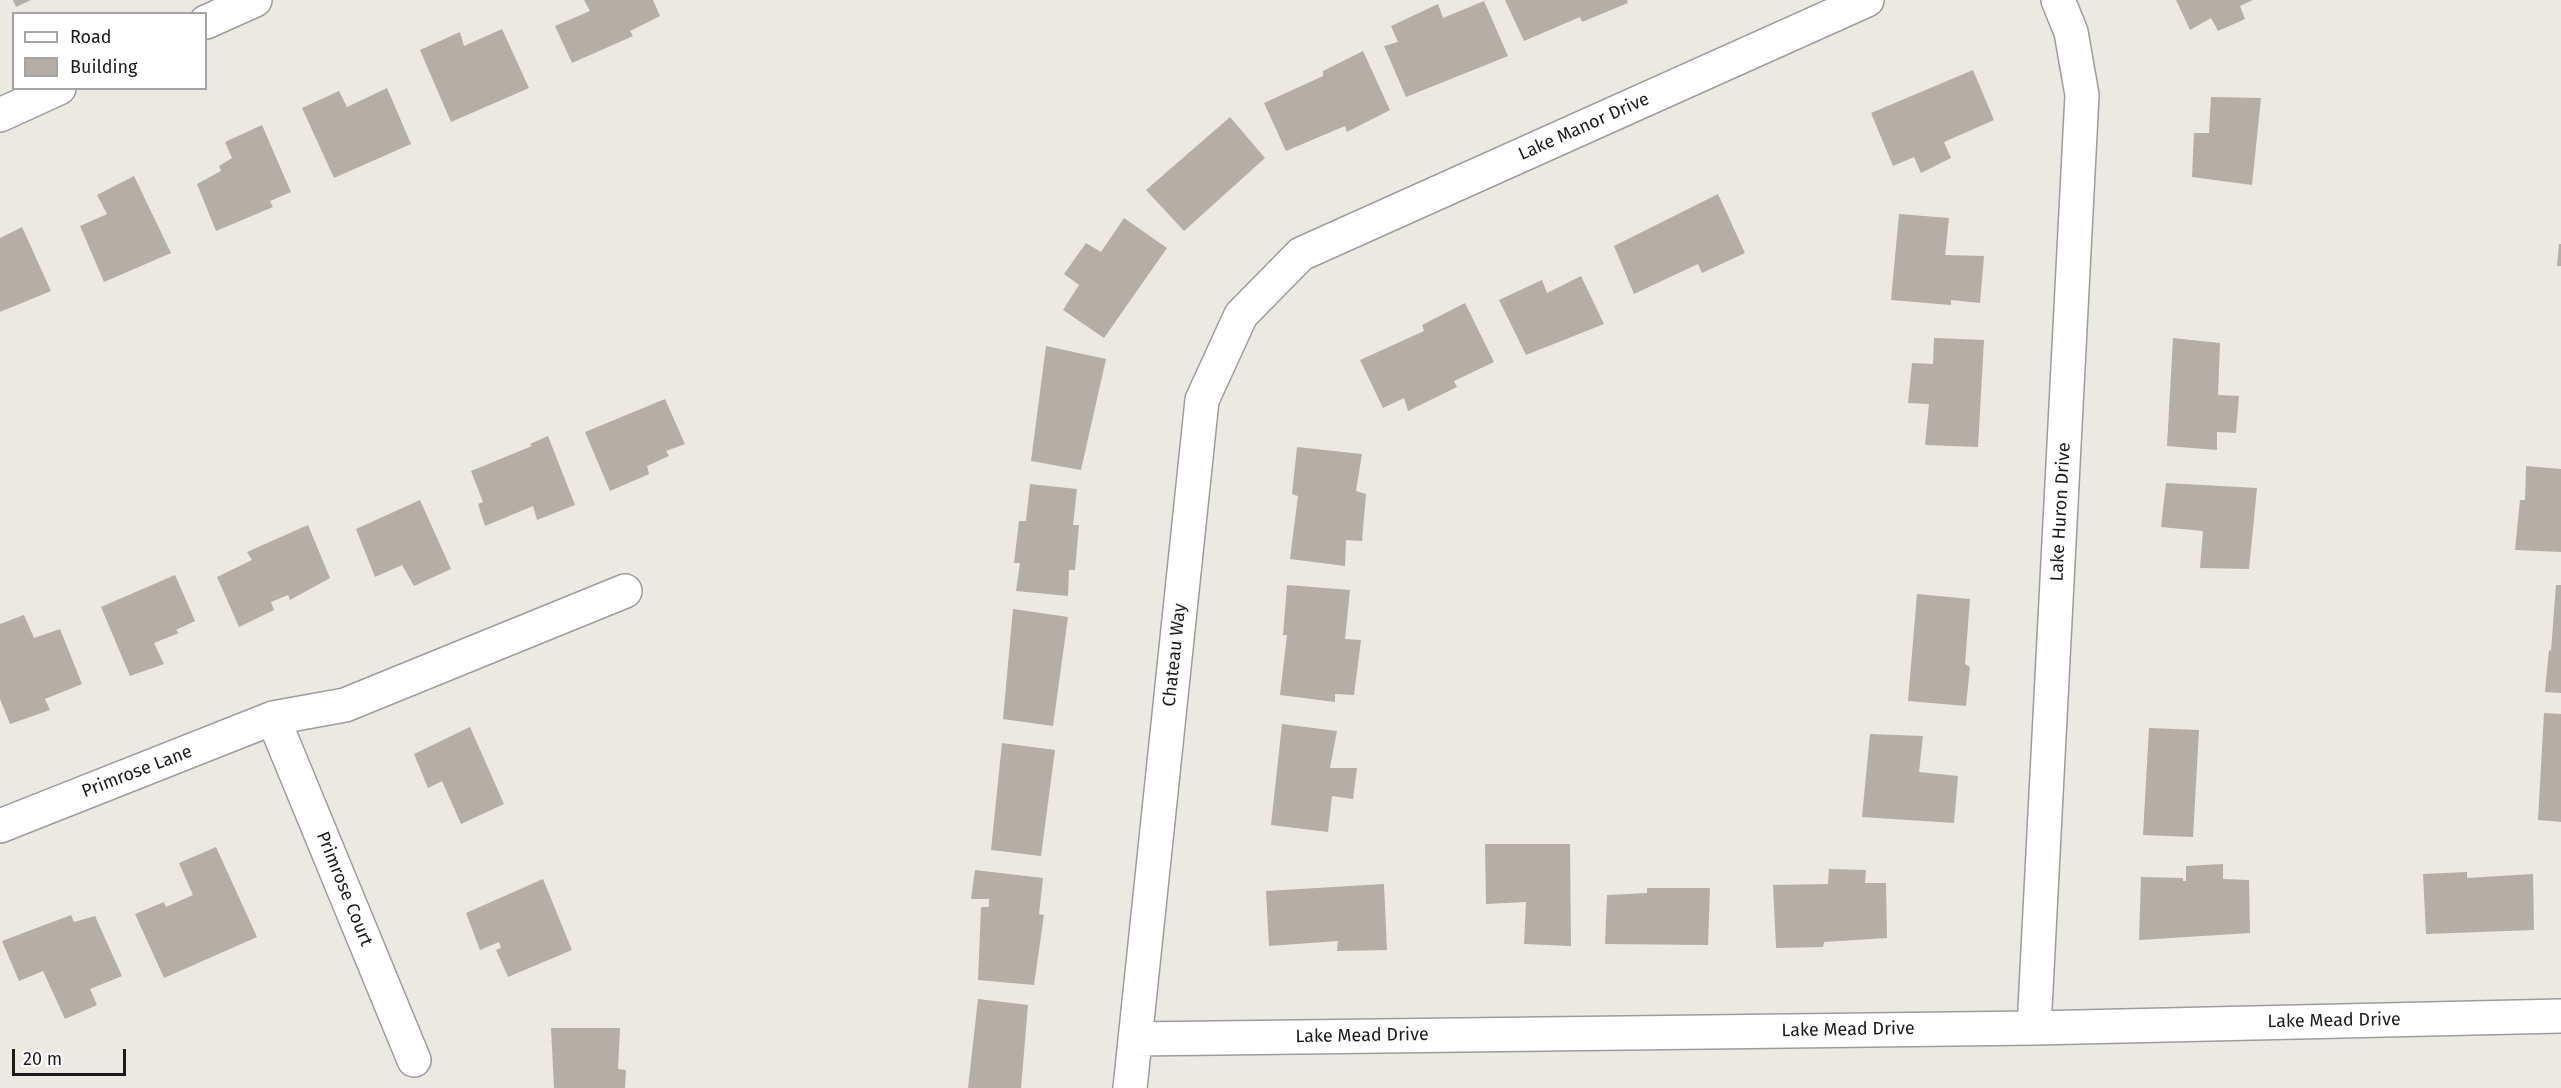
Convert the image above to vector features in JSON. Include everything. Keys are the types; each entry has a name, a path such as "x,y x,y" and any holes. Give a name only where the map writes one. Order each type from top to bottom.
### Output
{"street":[{"path":"207,22 255,0"},
{"name":"Lake Manor Drive","path":"1301,254 1867,0"},
{"name":"Lake Huron Drive","path":"2034,1028 2082,95 2071,32 2058,0"},
{"path":"0,115 55,90"},
{"name":"Chateau Way","path":"1130,1088 1202,400 1241,315 1301,254"},
{"name":"Primrose Lane","path":"0,826 273,718 345,705 625,591"},
{"name":"Primrose Court","path":"273,718 414,1060"},
{"name":"Lake Mead Drive","path":"1135,1039 2034,1028 2561,1016"}],"building":[{"path":"13,0 31,0 16,7"},
{"path":"584,0 653,0 660,16 630,31 633,36 572,63 555,26 590,11"},
{"path":"1505,0 1627,0 1628,3 1582,22 1580,17 1524,41"},
{"path":"2176,0 2253,0 2240,6 2245,19 2218,31 2211,18 2190,30"},
{"path":"1484,1 1508,56 1406,97 1384,46 1398,42 1391,26 1438,4 1443,18"},
{"path":"502,29 529,88 451,122 420,50 460,32 464,46"},
{"path":"1363,51 1390,110 1347,132 1345,126 1286,151 1264,103 1323,76 1323,71"},
{"path":"1973,70 1994,120 1944,142 1951,158 1921,173 1914,157 1893,166 1871,113"},
{"path":"387,88 411,144 334,178 302,108 339,91 347,107"},
{"path":"2211,97 2261,98 2252,185 2192,177 2194,133 2209,133"},
{"path":"1230,117 1265,158 1184,231 1146,190"},
{"path":"262,125 291,192 270,201 273,207 216,231 197,184 221,171 219,166 232,158 225,142"},
{"path":"134,176 171,253 104,282 80,226 107,214 97,195"},
{"path":"1718,194 1745,253 1702,273 1698,264 1634,294 1614,246"},
{"path":"1899,214 1949,218 1945,255 1984,256 1980,303 1951,300 1951,305 1891,300"},
{"path":"1124,218 1167,248 1104,338 1063,310 1079,285 1064,274 1086,243 1101,252"},
{"path":"22,227 51,291 0,312 0,238"},
{"path":"2559,244 2561,244 2561,266 2557,266"},
{"path":"1581,276 1604,324 1526,355 1499,300 1542,280 1547,293"},
{"path":"1465,303 1494,362 1454,381 1457,387 1408,411 1404,398 1383,408 1360,360 1424,331 1422,325"},
{"path":"1934,338 1984,340 1978,447 1925,445 1929,404 1908,403 1912,363 1933,364"},
{"path":"2173,338 2220,343 2218,395 2239,396 2236,433 2217,432 2217,450 2167,446"},
{"path":"1046,346 1106,359 1081,470 1031,461"},
{"path":"665,399 685,444 666,451 669,456 647,466 649,474 610,491 585,432"},
{"path":"548,436 575,505 537,520 533,506 485,526 478,504 483,502 471,471 532,446 530,444"},
{"path":"1297,447 1362,454 1356,491 1366,494 1362,541 1346,540 1345,566 1290,559 1298,496 1292,494"},
{"path":"2526,466 2561,469 2561,552 2515,550 2520,500 2525,500"},
{"path":"2166,483 2257,488 2249,569 2200,568 2203,531 2161,527"},
{"path":"1030,484 1077,489 1073,525 1079,525 1075,570 1069,570 1068,596 1016,591 1020,563 1014,563 1019,521 1026,521"},
{"path":"420,500 451,569 414,586 402,565 375,577 356,529"},
{"path":"308,525 330,578 290,600 288,595 271,602 274,610 239,627 217,577 252,560 247,552"},
{"path":"175,575 195,621 176,630 179,633 154,643 164,664 130,676 101,607"},
{"path":"1287,585 1350,590 1345,639 1361,640 1354,695 1335,694 1335,702 1280,695 1287,635 1283,635"},
{"path":"2556,585 2561,585 2561,693 2545,692"},
{"path":"1917,594 1970,599 1965,664 1970,667 1966,706 1908,701"},
{"path":"1013,609 1068,617 1053,726 1003,719"},
{"path":"24,615 34,638 60,629 82,684 45,699 50,710 10,724 0,699 0,624"},
{"path":"2544,713 2561,714 2561,822 2538,820"},
{"path":"1282,724 1337,731 1330,768 1357,768 1353,799 1332,796 1328,832 1271,825"},
{"path":"470,727 504,804 461,824 442,781 428,788 414,754"},
{"path":"2149,728 2199,730 2193,837 2143,835"},
{"path":"1870,734 1923,736 1919,772 1958,776 1954,823 1862,817"},
{"path":"1002,743 1055,750 1041,856 991,850"},
{"path":"1485,844 1570,844 1571,946 1524,944 1526,902 1486,904"},
{"path":"216,847 257,937 164,978 135,914 164,902 166,907 193,895 179,863"},
{"path":"2223,864 2223,879 2249,880 2250,933 2139,940 2141,877 2183,878 2183,881 2186,881 2186,866"},
{"path":"1829,869 1866,870 1865,883 1886,883 1887,938 1824,942 1823,947 1776,948 1773,885 1828,884"},
{"path":"975,870 1043,878 1039,914 1044,915 1034,985 978,980 981,907 989,907 989,899 971,899"},
{"path":"2467,872 2467,878 2533,874 2534,930 2426,934 2423,874"},
{"path":"543,879 572,950 508,977 496,950 501,948 499,942 480,950 466,913"},
{"path":"1384,884 1387,950 1337,951 1338,941 1269,946 1266,891"},
{"path":"1647,888 1710,888 1708,945 1605,944 1607,895 1647,893"},
{"path":"71,915 74,922 95,916 122,976 90,989 97,1005 65,1019 43,971 19,981 2,941"},
{"path":"978,999 1028,1005 1021,1088 968,1088"},
{"path":"551,1028 620,1028 618,1069 626,1070 625,1088 554,1088"}]}
